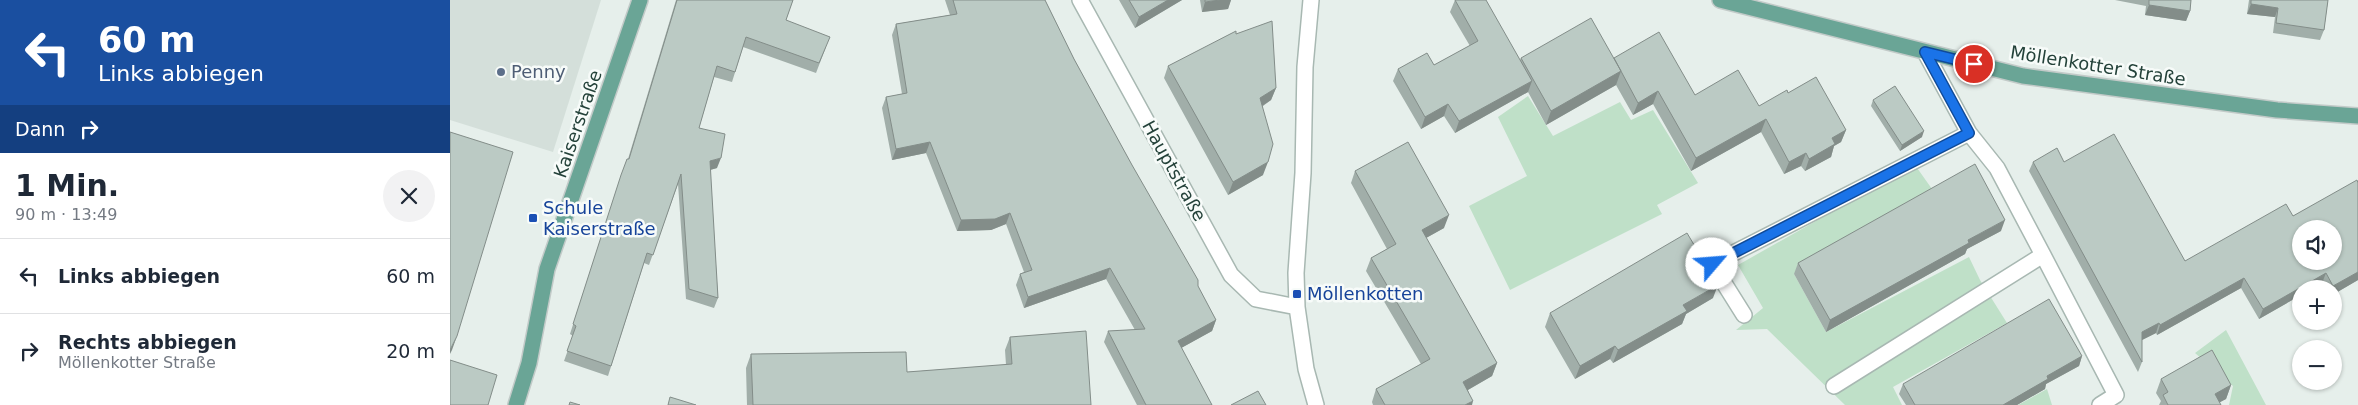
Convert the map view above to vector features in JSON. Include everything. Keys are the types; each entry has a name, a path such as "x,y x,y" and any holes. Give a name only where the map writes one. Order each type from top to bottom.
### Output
{"main road":[{"name":"Kaiserstraße","path":"516,405 529,363 547,269 640,0"},
{"name":"Möllenkotter Straße","path":"1720,0 1758,5 1925,52 2023,76 2268,109 2358,116"}],"street":[{"name":"Hauptstraße","path":"1080,0 1232,275 1256,299 1297,307"},
{"path":"1312,0 1305,67 1304,173 1296,273 1297,307 1306,369 1316,405"},
{"path":"1925,52 1969,133 1997,168 2116,396 2100,405"},
{"path":"1744,316 1712,264 1969,133"},
{"path":"1834,386 2043,255"}],"shaded area":[{"name":"Penny","path":"450,0 601,0 553,152 450,120"}],"green space":[{"path":"1528,96 1553,136 1620,102 1631,120 1653,110 1698,183 1657,205 1662,214 1510,290 1469,206 1527,176 1498,117"},
{"path":"1915,165 1932,189 1794,274 1826,332 1969,257 1980,280 2007,323 1893,387 1902,405 1845,405 1767,329 1736,330 1763,308 1738,265"},
{"path":"2226,330 2266,405 2229,405 2233,386 2195,353"},
{"path":"2047,389 2052,405 2018,405"}],"building":[{"path":"677,0 793,0 786,20 830,37 819,63 746,37 735,72 717,66 699,128 725,134 721,158 710,161 718,298 689,289 681,174 653,255 647,253 611,366 567,351 576,326 573,324 621,175 627,159 629,159"},
{"path":"953,0 1045,0 1074,59 1198,280 1198,286 1216,320 1178,341 1212,405 1146,405 1108,331 1145,329 1110,268 1028,297 1020,274 1032,270 1010,213 995,219 961,220 930,142 896,149 886,97 907,93 896,24 957,14"},
{"path":"1129,0 1168,0 1139,17"},
{"path":"1455,0 1486,0 1532,81 1459,121 1448,104 1425,117 1398,69 1427,53 1434,65 1478,41"},
{"path":"2149,0 2191,0 2190,11 2149,5"},
{"path":"2251,0 2328,0 2324,30 2276,23 2278,8 2251,4"},
{"path":"1591,18 1621,71 1551,111 1521,58"},
{"path":"1272,21 1276,88 1260,98 1273,144 1268,162 1233,182 1168,66 1236,31 1236,34"},
{"path":"1659,32 1695,95 1738,70 1759,106 1787,90 1788,93 1816,77 1846,130 1832,138 1835,144 1809,159 1806,153 1789,162 1766,119 1696,158 1658,91 1638,103 1614,58"},
{"path":"1895,86 1924,131 1902,145 1873,100"},
{"path":"450,132 513,152 457,336 450,350"},
{"path":"2114,134 2185,261 2286,204 2293,216 2357,180 2358,272 2342,281 2330,280 2326,273 2314,280 2292,280 2292,292 2263,309 2244,278 2160,325 2159,323 2142,332 2142,362 2033,162 2057,148 2064,162"},
{"path":"1408,142 1449,215 1422,230 1497,363 1463,382 1473,401 1465,405 1385,405 1376,389 1430,359 1371,258 1396,244 1355,171"},
{"path":"1975,164 2005,220 1968,240 1969,243 1830,320 1798,263"},
{"path":"1687,233 1718,285 1683,305 1687,311 1618,350 1615,346 1580,366 1550,313"},
{"path":"2049,299 2082,356 2047,376 2048,379 2003,405 1915,405 1903,384"},
{"path":"1086,331 1091,405 753,405 751,354 906,352 907,372 1012,364 1010,337"},
{"path":"2212,350 2231,385 2215,394 2221,405 2168,405 2163,395 2168,392 2161,379"},
{"path":"450,360 497,375 488,405 450,405"},
{"path":"1258,391 1266,405 1231,405"},
{"path":"670,397 696,405 668,405"},
{"path":"570,402 580,405 569,405"}],"place":[{"name":"Penny","path":"501,72"},
{"name":"Schule Kaiserstraße","path":"533,218"},
{"name":"Möllenkotten","path":"1297,294"}],"route":[{"path":"1712,264 1969,133 1925,52 1974,64"}]}
